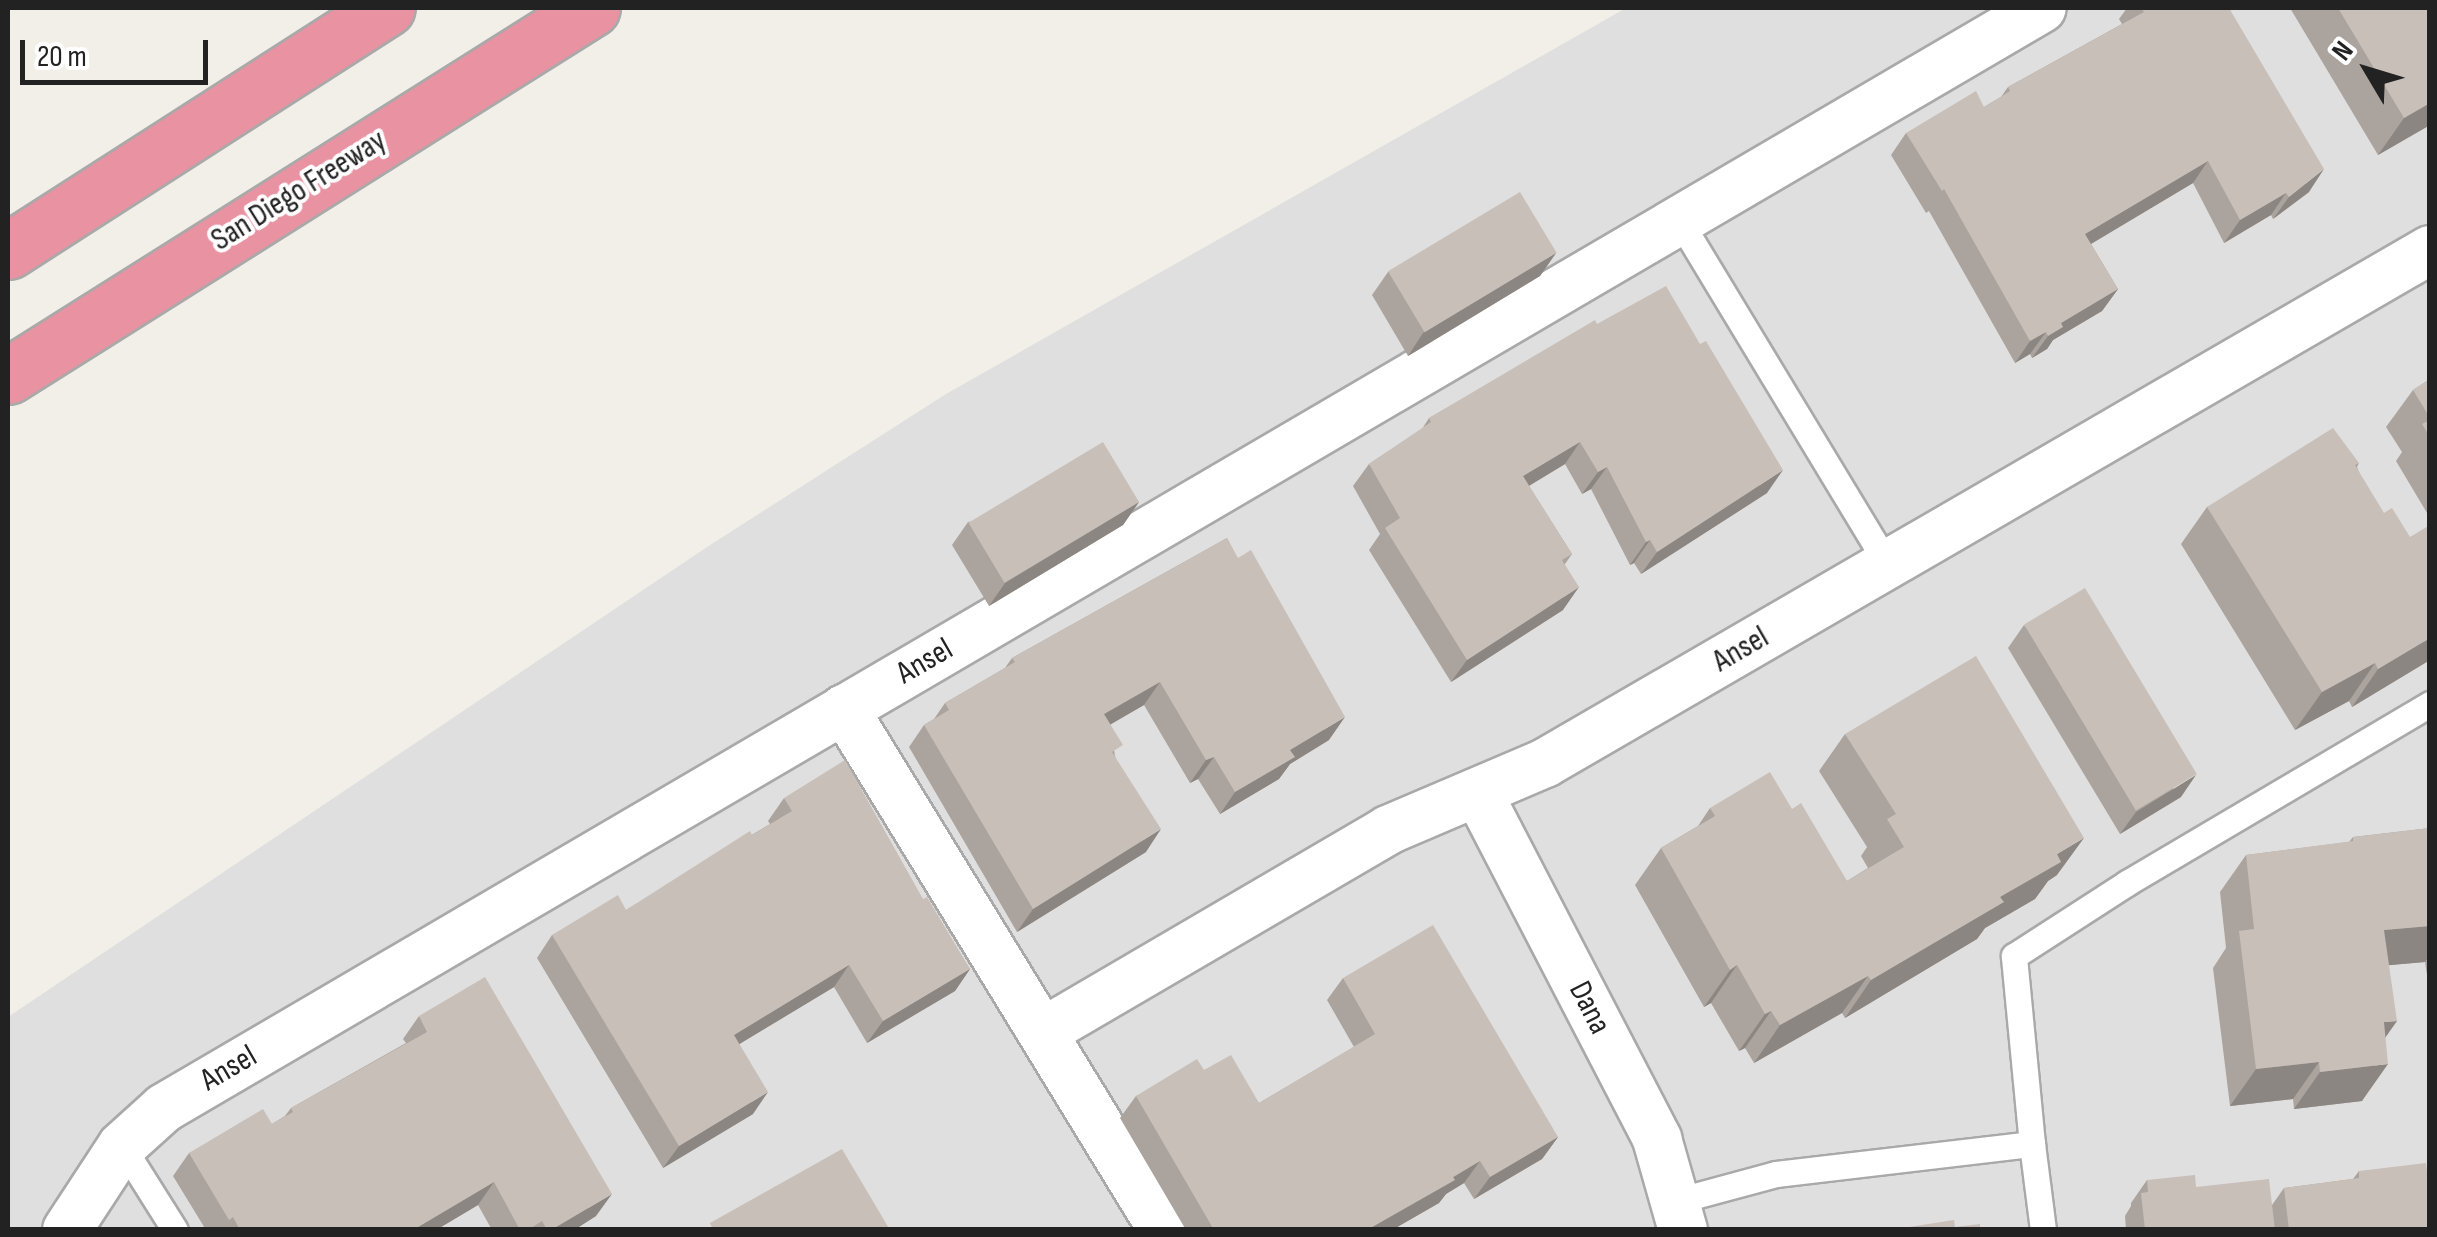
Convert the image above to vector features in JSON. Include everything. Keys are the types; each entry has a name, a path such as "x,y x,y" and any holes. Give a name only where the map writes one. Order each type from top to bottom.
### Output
{"highway":[{"path":"8,251 387,8"},
{"name":"San Diego Freeway","path":"8,376 592,8"}],"street":[{"name":"Ansel","path":"67,1230 122,1146 176,1101 2042,8"},
{"name":"Ansel","path":"1043,1032 1388,830 1545,764 2430,250"},
{"path":"844,709 1162,1230"},
{"name":"Dana","path":"1478,793 1657,1139 1680,1215"}],"lane":[{"path":"1678,220 1888,565"},
{"path":"2043,1230 2014,956 2127,883 2430,704"},
{"path":"1680,1215 1776,1174 2032,1144"},
{"path":"122,1146 175,1230"}],"shaded area":[{"path":"1626,8 2429,8 2429,1229 8,1230 8,1017 707,547 946,394"}],"building":[{"path":"2141,8 2229,8 2324,169 2289,197 2286,193 2240,220 2208,161 2085,234 2118,289 2061,323 2063,327 2048,336 2046,332 2030,341 1944,189 1906,133 1976,91 1984,107 2010,91 2008,87 2144,12"},
{"path":"2338,8 2430,8 2430,103 2404,118"},
{"path":"1520,192 1557,253 1425,332 1388,271"},
{"path":"1666,286 1700,344 1706,341 1783,470 1657,552 1650,540 1646,542 1607,467 1598,472 1580,442 1523,476 1572,554 1562,560 1579,587 1467,660 1385,528 1400,518 1369,464 1431,422 1429,418 1595,320 1597,324"},
{"path":"2430,379 2430,418 2413,390"},
{"path":"2430,420 2430,437 2422,424"},
{"path":"2333,428 2359,463 2355,465 2384,513 2392,508 2410,537 2430,525 2430,638 2378,669 2375,663 2322,692 2207,507"},
{"path":"1103,442 1139,502 1004,583 968,523"},
{"path":"1227,538 1238,558 1251,550 1345,717 1290,750 1295,757 1235,792 1214,757 1206,760 1160,682 1104,714 1123,745 1112,752 1161,829 1033,909 924,725 949,710 945,703 1015,662 1012,658"},
{"path":"2085,588 2197,774 2136,811 2024,625"},
{"path":"1976,656 2084,838 2057,854 2061,862 2000,897 2004,902 1871,980 1868,976 1780,1025 1771,1011 1765,1014 1737,965 1730,970 1661,848 1715,816 1710,808 1770,772 1792,809 1801,803 1847,881 1904,847 1887,819 1896,814 1845,734"},
{"path":"845,760 923,899 927,897 970,969 883,1021 849,965 734,1035 768,1092 679,1146 552,935 618,895 626,910 750,831 752,835 792,811 784,798"},
{"path":"2430,828 2430,926 2384,930 2397,1021 2384,1022 2388,1064 2320,1072 2319,1062 2256,1069 2239,931 2254,929 2246,855"},
{"path":"1433,925 1558,1137 1490,1177 1480,1161 1453,1177 1455,1180 1367,1230 1214,1230 1136,1096 1197,1059 1204,1070 1231,1055 1259,1103 1375,1034 1343,978"},
{"path":"485,977 612,1194 551,1230 542,1221 528,1230 520,1230 494,1182 413,1230 240,1230 233,1217 229,1220 189,1153 263,1109 272,1124 293,1112 291,1108 427,1032 419,1016"},
{"path":"842,1149 890,1230 713,1230 710,1223"},
{"path":"2426,1163 2430,1230 2289,1230 2284,1188 2359,1178 2359,1171"},
{"path":"2195,1175 2196,1187 2269,1179 2275,1230 2145,1230 2141,1193 2148,1192 2147,1180"},
{"path":"1954,1220 1955,1227 1980,1224 1980,1230 1890,1230"}]}
